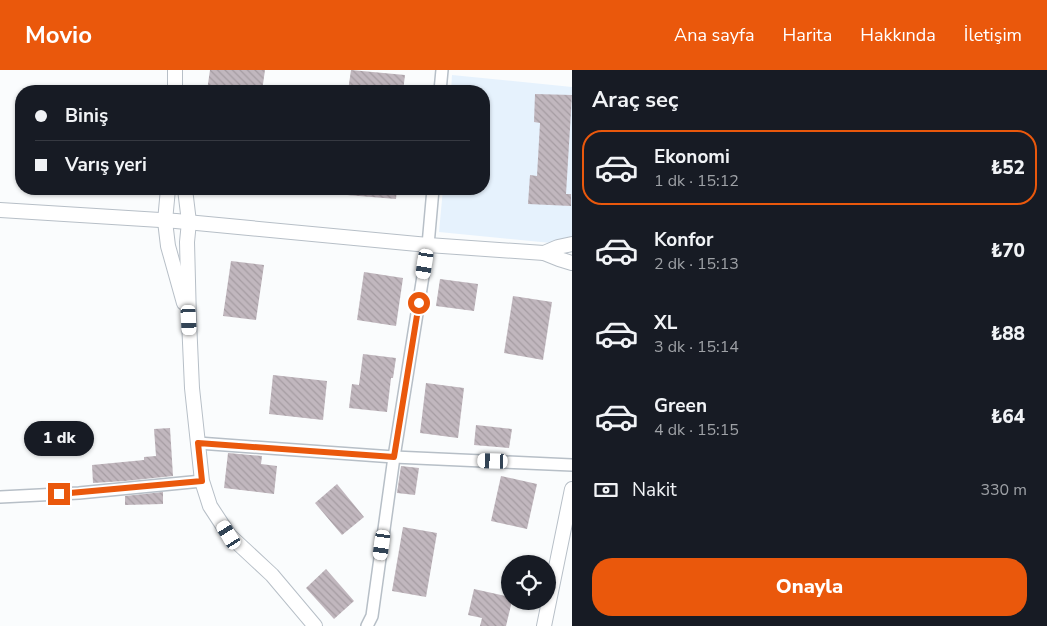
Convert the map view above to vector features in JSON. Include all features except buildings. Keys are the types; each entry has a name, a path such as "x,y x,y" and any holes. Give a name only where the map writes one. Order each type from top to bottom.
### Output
{"street":[{"path":"175,70 175,85"},
{"path":"441,85 442,70"},
{"path":"167,195 165,221 168,246 189,320"},
{"path":"186,195 189,222 187,242 192,388 202,481 210,506 229,535 272,575 315,626"},
{"path":"367,626 372,616 394,457 428,245 432,195"},
{"path":"0,210 189,222 428,245 544,253 572,263"},
{"path":"544,253 572,244"},
{"path":"198,443 394,457 572,465"},
{"path":"0,498 79,493 202,481"},
{"path":"544,626 572,488"}],"shaded area":[{"path":"452,75 572,87 572,237 551,243 439,232 442,195 490,195 490,85 451,85"}],"route":[{"path":"59,494 202,481 198,443 394,457 419,303"}]}
